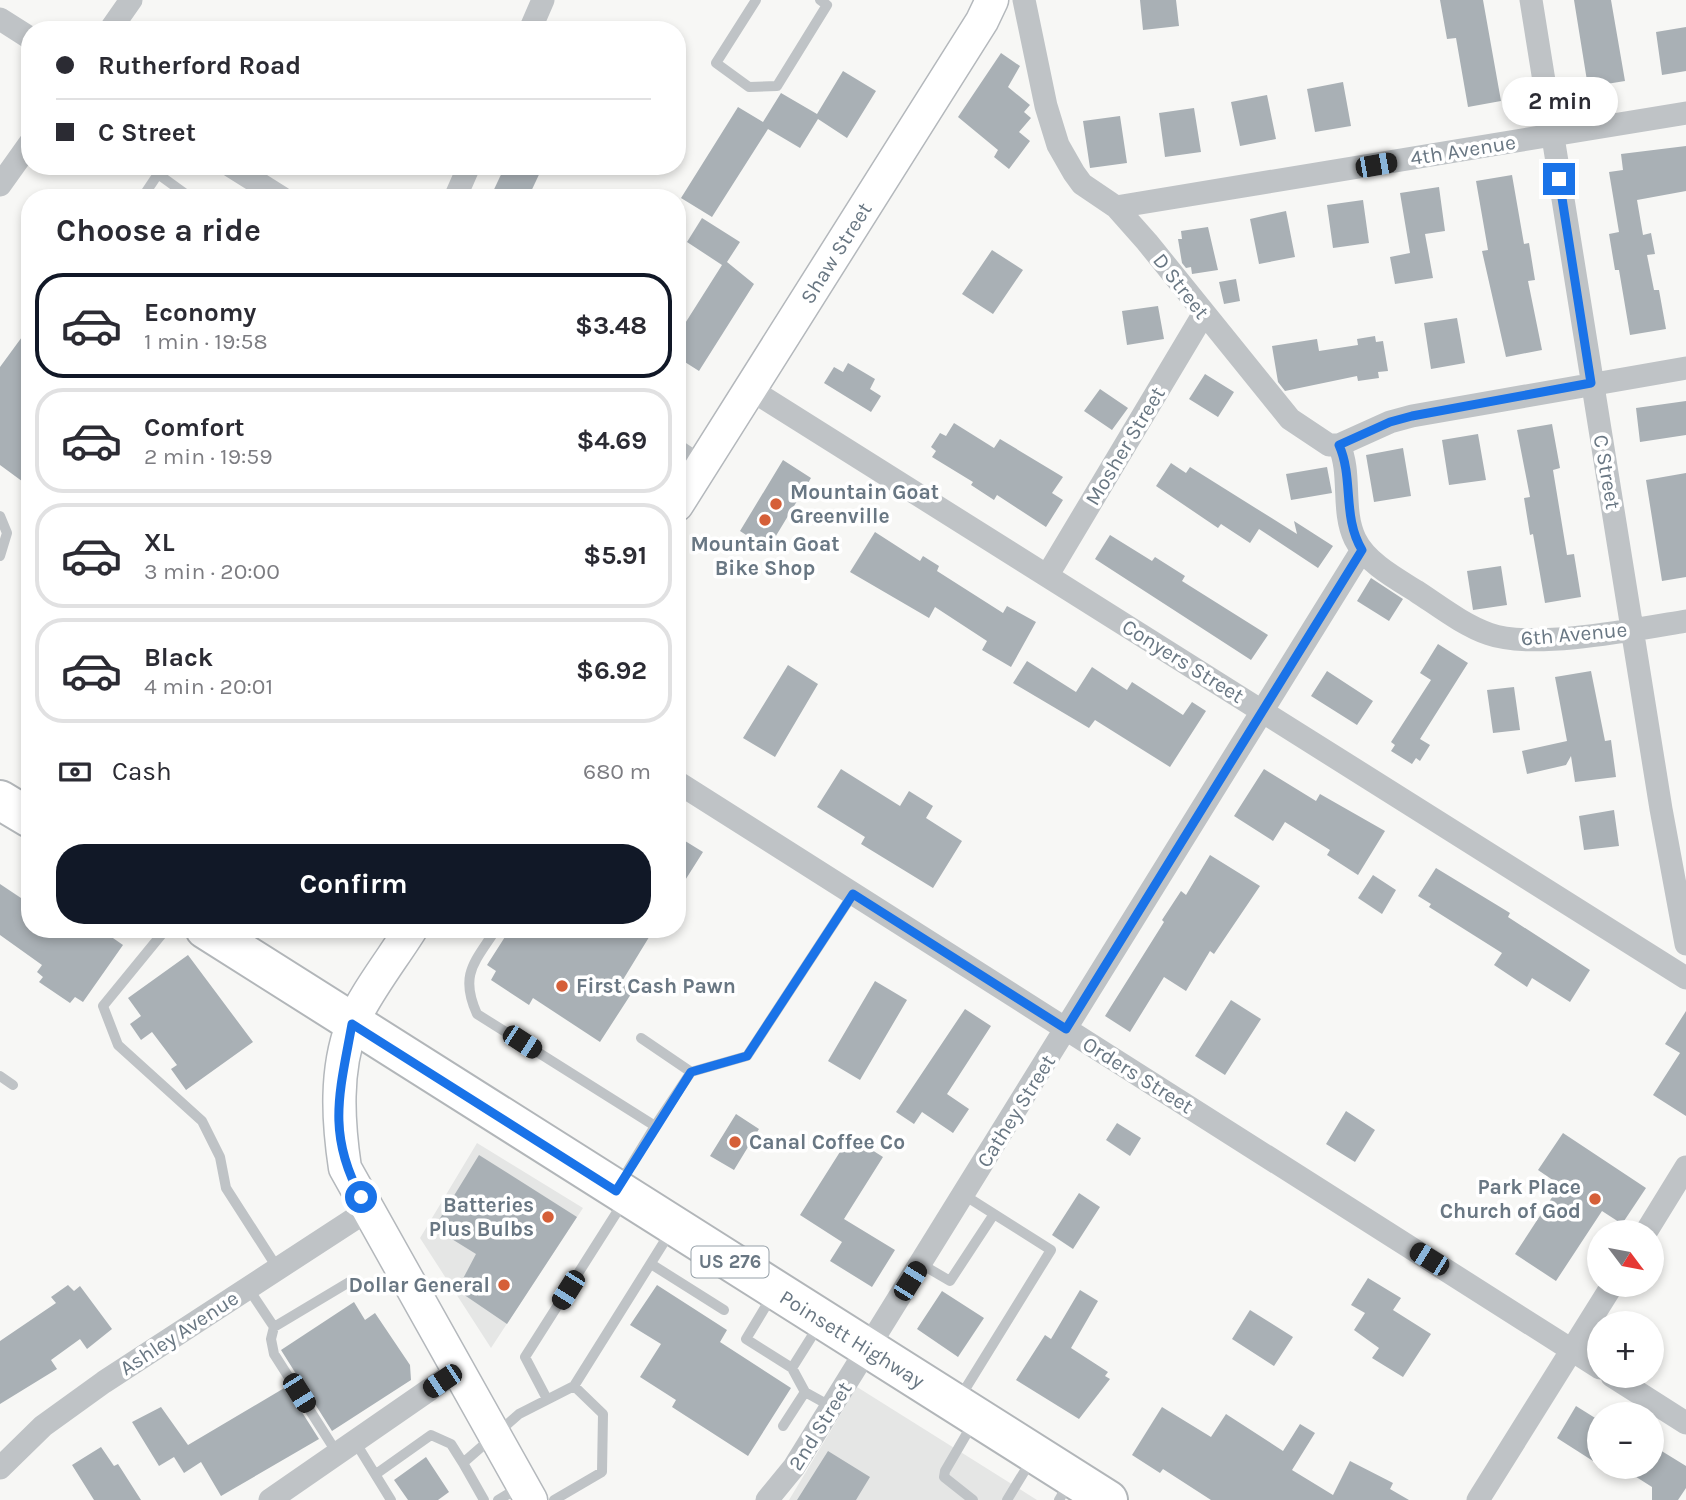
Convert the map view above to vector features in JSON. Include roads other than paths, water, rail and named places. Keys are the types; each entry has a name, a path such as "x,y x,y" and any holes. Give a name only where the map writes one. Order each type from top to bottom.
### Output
{"highway":[{"path":"0,800 21,813"},
{"name":"Poinsett Highway","path":"219,938 1035,1454 1066,1489 1108,1500"}],"street":[{"path":"116,21 131,0"},
{"path":"534,21 543,0"},
{"name":"Shaw Street","path":"689,459 750,389 982,21 992,0"},
{"name":"D Street","path":"1024,0 1046,106 1058,145 1082,184 1116,207 1290,419 1329,445 1339,445"},
{"name":"C Street","path":"1531,0 1633,630 1680,875 1686,944"},
{"path":"0,19 21,32"},
{"name":"4th Avenue","path":"1116,207 1686,113"},
{"path":"0,185 21,156"},
{"path":"245,175 267,189"},
{"name":"Mosher Street","path":"1047,576 1203,315"},
{"path":"1362,550 1351,527 1345,458 1339,445 1390,422 1412,416 1686,368"},
{"name":"Conyers Street","path":"750,389 1686,978"},
{"name":"6th Avenue","path":"1362,550 1392,576 1489,634 1527,640 1633,630 1686,621"},
{"name":"Cathey Street","path":"868,1349 1362,550"},
{"name":"Orders Street","path":"686,788 1587,1360"},
{"path":"405,938 352,1024 342,1072 338,1122 345,1168 495,1436 517,1495"},
{"path":"1653,1220 1686,1167"},
{"name":"Ashley Avenue","path":"0,1468 43,1426 368,1210"},
{"path":"1478,1500 1605,1297"},
{"name":"2nd Street","path":"767,1500 794,1467 868,1349"},
{"path":"270,1500 458,1370"},
{"path":"1631,1388 1686,1423"}],"lane":[{"path":"756,0 716,63 749,87 777,86 827,5 820,0"},
{"path":"159,175 179,189"},
{"path":"0,516 7,533 0,556"},
{"path":"547,1399 525,1357 621,1194 655,1126 691,1072 747,1056 853,894"},
{"path":"159,938 103,1006 118,1045 202,1121 220,1157 226,1188 278,1269"},
{"path":"490,938 468,974 468,994 477,1014 655,1126"},
{"path":"641,1038 691,1072"},
{"path":"0,1076 13,1085"},
{"path":"964,1195 1051,1250 966,1411 944,1471 944,1478 973,1500"},
{"path":"921,1264 950,1281 994,1214"},
{"path":"463,1463 519,1414 573,1387 674,1227"},
{"path":"651,1264 724,1310"},
{"path":"351,1281 274,1327 271,1339 274,1354 346,1446 376,1474 391,1500"},
{"path":"248,1288 274,1327"},
{"path":"775,1291 746,1339 792,1368 805,1392 832,1407"},
{"path":"792,1368 822,1320"},
{"path":"554,1500 602,1472 603,1413 573,1387"},
{"path":"783,1426 805,1392"},
{"path":"376,1474 432,1435 451,1444 484,1500"},
{"path":"1007,1500 1035,1454"}],"place":[{"name":"Mountain Goat Greenville","path":"776,504"},
{"name":"Mountain Goat Bike Shop","path":"765,520"},
{"name":"First Cash Pawn","path":"562,986"},
{"name":"Canal Coffee Co","path":"735,1142"},
{"name":"Park Place Church of God","path":"1595,1199"},
{"name":"Batteries Plus Bulbs","path":"548,1217"},
{"name":"Dollar General","path":"504,1285"}]}
